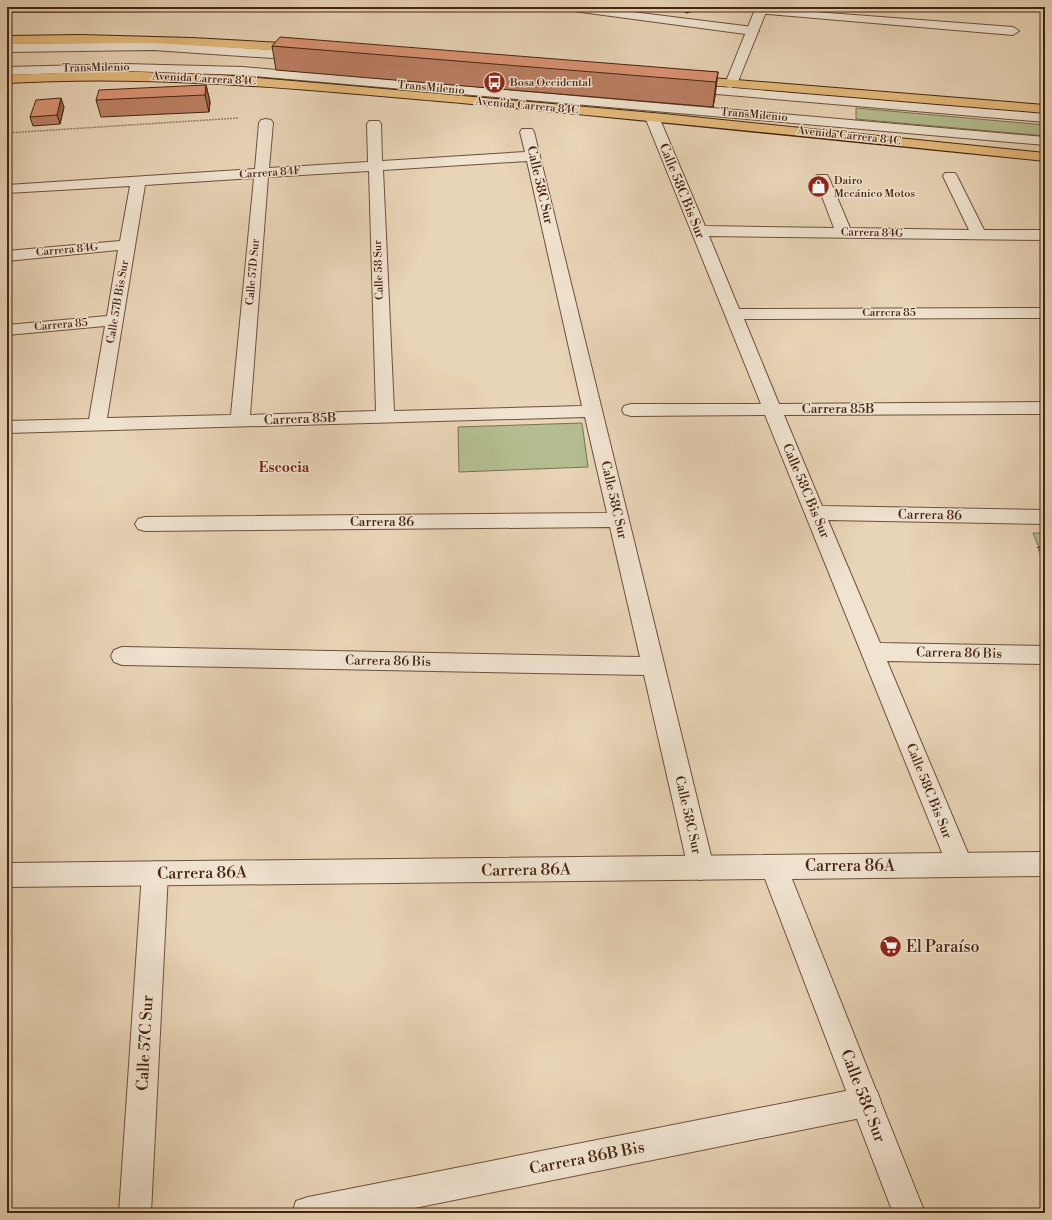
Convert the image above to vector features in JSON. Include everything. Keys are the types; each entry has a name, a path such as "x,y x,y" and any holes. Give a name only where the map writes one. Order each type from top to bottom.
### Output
{"main road":[{"path":"7,40 162,38 315,53"},
{"name":"Avenida Carrera 84C","path":"7,79 98,76 212,79 652,117 1045,157"},
{"path":"674,83 731,84 1045,109"}],"street":[{"path":"7,9 340,7"},
{"path":"566,7 753,31"},
{"path":"731,84 761,9 1013,31"},
{"name":"TransMilenio","path":"7,48 153,46 315,53"},
{"name":"TransMilenio","path":"7,71 102,67 160,67 243,71 1045,142"},
{"name":"TransMilenio","path":"674,83 1045,118"},
{"name":"Calle 58C Bis Sur","path":"652,117 960,865"},
{"name":"Calle 57D Sur","path":"240,420 266,123"},
{"name":"Calle 58 Sur","path":"374,124 385,416"},
{"name":"Calle 58C Sur","path":"527,132 701,868"},
{"name":"Carrera 84F","path":"7,189 533,156"},
{"path":"950,176 979,235"},
{"path":"822,178 844,233"},
{"name":"Calle 57B Bis Sur","path":"97,424 138,181"},
{"name":"Carrera 84G","path":"699,231 1045,236"},
{"name":"Carrera 84G","path":"7,256 127,244"},
{"name":"Carrera 85","path":"732,314 1045,313"},
{"name":"Carrera 85","path":"7,330 114,320"},
{"name":"Carrera 85B","path":"631,410 1045,408"},
{"name":"Carrera 85B","path":"7,427 592,411"},
{"name":"Carrera 86","path":"815,513 1045,517"},
{"name":"Carrera 86","path":"145,524 618,520"},
{"name":"Carrera 86 Bis","path":"872,652 1045,655"},
{"name":"Carrera 86 Bis","path":"122,656 653,666"},
{"name":"Carrera 86A","path":"7,874 960,865 1044,867"},
{"name":"Calle 58C Sur","path":"774,867 908,1213"},
{"name":"Calle 57C Sur","path":"134,1213 155,873"},
{"name":"Carrera 86B Bis","path":"308,1213 866,1102"}],"path":[{"path":"7,132 243,117"}],"green space":[{"path":"856,108 1045,125 1045,136 856,119"},
{"path":"582,423 588,467 459,472 458,427"},
{"path":"1033,533 1045,533 1045,563"}],"building":[{"path":"280,37 718,72 716,82 272,46"},
{"path":"206,85 205,95 96,100 99,90"},
{"path":"61,98 57,115 30,117 36,100"}],"place":[{"name":"Bosa Occidental","path":"494,83"},
{"name":"Dairo Mecánico Motos","path":"818,187"},
{"name":"El Paraíso","path":"890,947"}],"district":[{"name":"Escocia","path":"284,468"}]}
